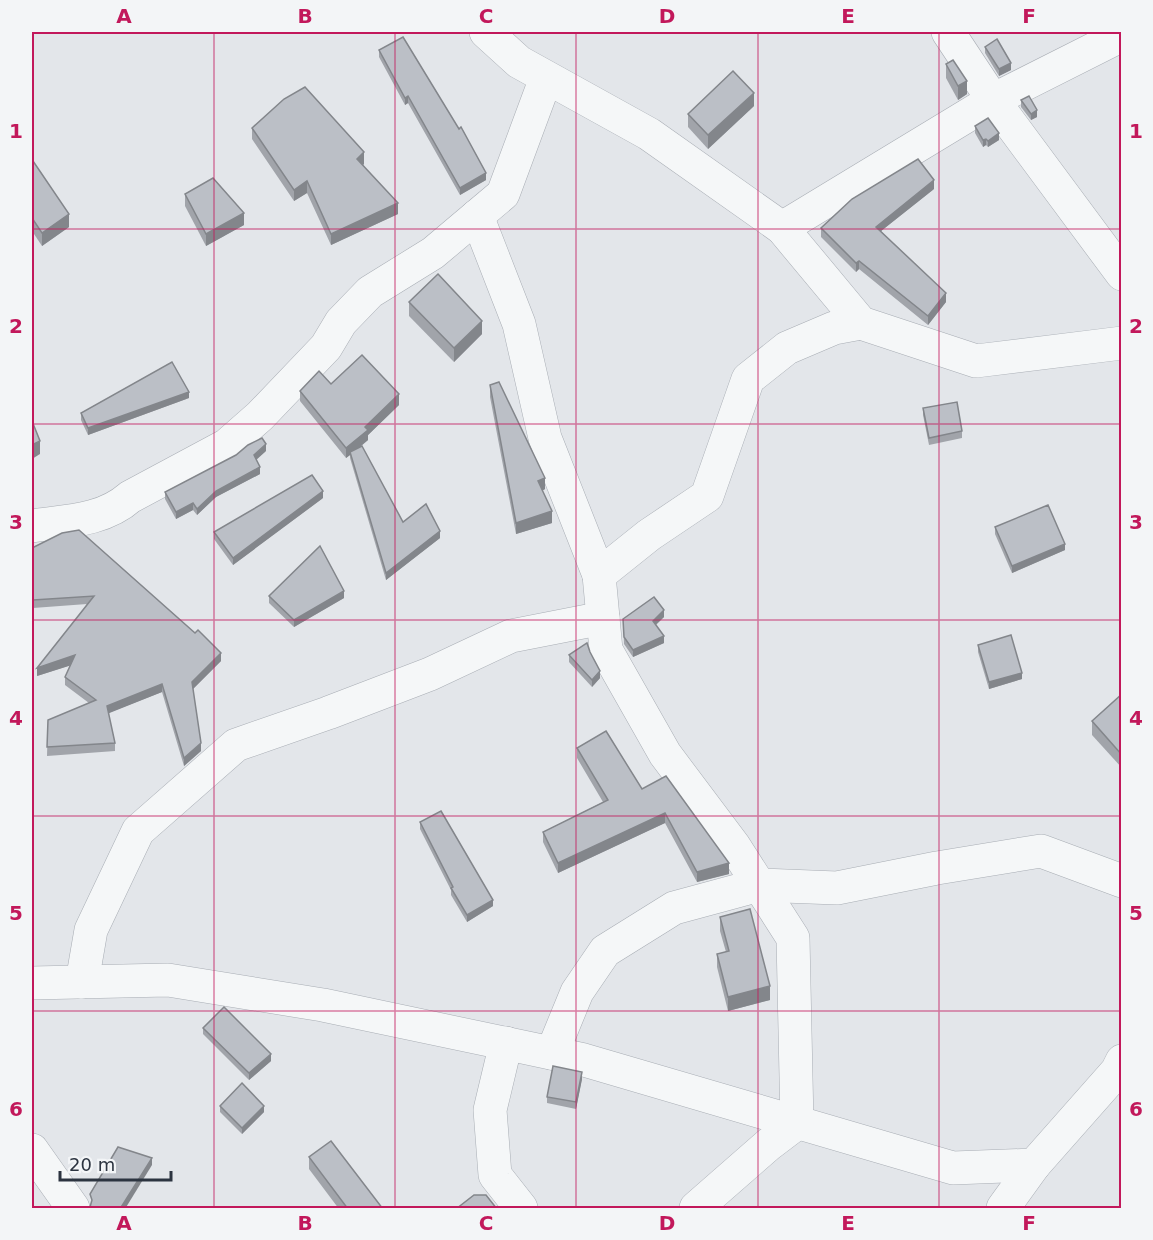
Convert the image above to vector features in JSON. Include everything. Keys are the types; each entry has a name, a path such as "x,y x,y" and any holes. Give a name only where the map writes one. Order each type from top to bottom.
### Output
{"street":[{"path":"486,32 519,62 649,134 782,228 861,323"},
{"path":"948,32 993,100 1122,274"},
{"path":"782,228 993,100 1122,35"},
{"path":"32,526 97,516 118,507 130,497 227,445 260,416 319,355 341,322 370,292 433,253 503,194 546,78"},
{"path":"477,216 519,324 545,438 599,575 606,650 665,754 734,846 793,938 797,1123"},
{"path":"599,575 649,535 707,496 748,379 787,348 834,328 861,323 976,361 1122,343"},
{"path":"82,982 91,930 138,831 236,745 430,674 511,636 603,618"},
{"path":"552,1053 577,992 605,951 674,908 759,885 837,888 937,868 1041,851 1122,882"},
{"path":"32,983 168,980 323,1005 584,1060 953,1168 1034,1165"},
{"path":"507,1043 490,1110 495,1175 521,1209"},
{"path":"1003,1209 1034,1165 1117,1071 1122,1061"},
{"path":"696,1209 768,1145 797,1123"},
{"path":"32,1150 73,1209"}],"building":[{"path":"403,37 459,129 461,127 486,173 460,188 408,96 405,98 379,50"},
{"path":"997,39 1011,63 999,69 985,47"},
{"path":"953,60 967,81 958,86 946,64"},
{"path":"733,71 754,93 708,135 688,114"},
{"path":"305,87 364,152 357,159 398,203 331,234 307,181 294,190 252,128 284,99"},
{"path":"1029,96 1037,110 1031,114 1021,100"},
{"path":"988,118 999,133 988,141 983,140 975,126"},
{"path":"918,159 934,180 876,227 946,293 928,316 859,261 856,263 821,228 852,199"},
{"path":"33,161 69,214 42,233 32,218"},
{"path":"213,178 244,213 206,234 185,194"},
{"path":"438,274 482,321 454,348 409,302"},
{"path":"362,355 399,394 365,427 368,430 346,448 300,391 319,371 331,384"},
{"path":"172,362 189,392 88,428 81,413"},
{"path":"499,382 545,478 538,481 552,511 516,523 490,385"},
{"path":"957,402 962,431 929,438 923,408"},
{"path":"32,421 40,441 32,445"},
{"path":"262,438 266,444 254,455 260,467 216,491 197,509 193,503 176,512 165,492 236,455 248,445"},
{"path":"362,446 403,522 426,504 440,531 386,573 350,452"},
{"path":"312,475 323,491 233,558 214,532"},
{"path":"1048,505 1065,544 1012,566 995,527"},
{"path":"79,530 195,633 198,630 221,653 192,682 201,743 184,758 162,684 107,706 115,743 47,747 48,720 96,700 65,677 75,655 37,668 94,596 33,600 32,548 62,533"},
{"path":"320,546 344,591 294,620 269,596"},
{"path":"654,597 664,610 653,621 664,636 633,650 624,637 623,619"},
{"path":"1011,635 1022,673 989,682 978,645"},
{"path":"587,643 600,671 592,680 569,655"},
{"path":"1122,694 1122,755 1092,721"},
{"path":"606,731 642,789 666,776 729,863 697,872 665,813 558,863 543,832 608,800 577,748"},
{"path":"441,811 493,900 467,915 451,888 453,887 420,822"},
{"path":"750,909 770,986 728,997 717,954 729,951 720,917"},
{"path":"224,1007 271,1054 249,1073 203,1028"},
{"path":"553,1066 582,1072 576,1102 547,1097"},
{"path":"242,1083 264,1106 242,1128 220,1106"},
{"path":"331,1141 383,1209 348,1209 309,1157"},
{"path":"118,1147 152,1158 120,1209 93,1209 90,1207 92,1200 90,1194"},
{"path":"474,1195 486,1195 497,1209 456,1209"}]}
